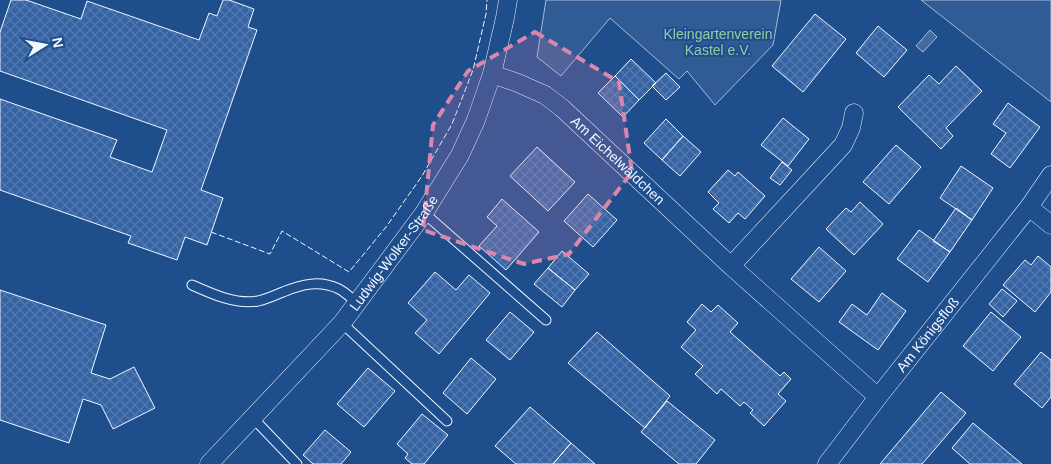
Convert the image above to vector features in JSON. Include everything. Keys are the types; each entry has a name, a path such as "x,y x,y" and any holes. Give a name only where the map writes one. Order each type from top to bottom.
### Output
{"street":[{"name":"Ludwig-Wolker-Straße","path":"209,464 342,323 424,213 460,155 476,120 492,74 508,0"},
{"name":"Am Eichelwäldchen","path":"492,74 545,95 562,108 731,266 878,397"},
{"path":"731,266 843,146 851,128 854,113"},
{"name":"Am Königsfloß","path":"827,464 1029,207 1051,175"},
{"path":"1029,207 1051,225"}],"lane":[{"path":"424,213 546,320"},
{"path":"192,286 218,296 243,301 257,301 305,285 324,284 340,289 357,303"},
{"path":"342,323 447,421"},
{"path":"253,418 297,464"}],"highlighted area":[{"path":"535,32 619,82 632,172 569,254 524,264 423,230 433,125 468,71"}],"shaded area":[{"name":"Kleingartenverein Kastel e.V.","path":"546,0 781,0 773,45 715,105 687,71 679,79 610,18 561,76 537,57"},
{"path":"921,0 1051,0 1051,102"}],"water":[{"path":"930,30 937,37 923,52 916,46"}],"building":[{"path":"11,0 26,0 81,19 87,1 199,40 209,13 217,16 223,0 229,0 254,9 248,27 257,30 201,190 223,198 207,245 185,237 177,260 128,243 131,236 0,190 0,99 117,140 110,157 152,172 167,130 0,71 0,32"},
{"path":"815,14 846,39 803,92 772,66"},
{"path":"878,26 907,50 884,77 856,53"},
{"path":"631,59 656,83 639,100 615,76"},
{"path":"956,66 982,91 946,128 953,136 941,149 898,107 929,75 939,84"},
{"path":"666,73 680,87 666,100 652,86"},
{"path":"615,76 639,100 623,117 598,93"},
{"path":"1008,103 1040,127 1010,168 991,154 1006,133 993,124"},
{"path":"783,118 809,139 788,166 761,145"},
{"path":"666,119 683,136 662,160 644,143"},
{"path":"683,136 701,152 680,176 662,160"},
{"path":"896,145 921,167 889,204 863,182"},
{"path":"537,147 575,182 548,211 510,176"},
{"path":"782,162 792,170 780,185 770,178"},
{"path":"961,166 993,188 972,220 940,198"},
{"path":"728,170 735,176 738,172 765,196 745,219 738,213 729,223 713,209 719,203 708,192"},
{"path":"588,194 617,220 593,247 564,221"},
{"path":"502,199 539,232 506,270 479,246 497,226 487,217"},
{"path":"860,202 883,224 854,255 826,229 846,208 851,212"},
{"path":"956,208 972,220 950,252 933,241"},
{"path":"919,230 950,252 928,282 897,259"},
{"path":"819,247 846,271 819,302 791,279"},
{"path":"562,251 589,274 575,290 548,268"},
{"path":"1038,256 1051,267 1051,292 1035,312 1003,285 1025,260 1031,265"},
{"path":"548,268 575,290 562,307 534,284"},
{"path":"435,272 456,290 469,275 490,293 439,354 415,333 427,320 408,303"},
{"path":"1002,289 1017,301 1003,317 989,304"},
{"path":"0,290 106,325 91,373 110,379 134,367 155,408 113,429 101,405 83,399 69,443 0,420"},
{"path":"882,293 906,311 878,350 839,322 852,304 867,315"},
{"path":"702,304 711,312 718,305 738,323 730,332 780,376 784,372 791,379 778,394 786,401 764,426 750,413 753,410 744,402 740,406 721,389 717,394 695,374 703,366 681,347 696,330 687,322"},
{"path":"510,312 534,332 510,360 486,340"},
{"path":"991,312 1021,337 993,371 963,346"},
{"path":"597,332 670,396 645,428 568,363"},
{"path":"1041,352 1051,360 1051,397 1042,408 1014,384"},
{"path":"471,358 496,379 467,414 443,393"},
{"path":"368,368 395,391 364,427 337,404"},
{"path":"941,392 966,413 922,464 880,464"},
{"path":"667,401 715,440 696,464 679,464 641,432"},
{"path":"530,407 571,443 553,464 516,464 495,446"},
{"path":"422,414 448,435 424,464 412,464 405,458 408,454 397,444"},
{"path":"973,423 1022,464 970,464 952,448"},
{"path":"325,430 351,452 341,464 313,464 303,455"},
{"path":"571,443 595,464 553,464"}],"fence":[{"path":"211,232 270,254 282,231 349,272 386,227 422,176 452,124 473,70 486,14 487,0"}]}
